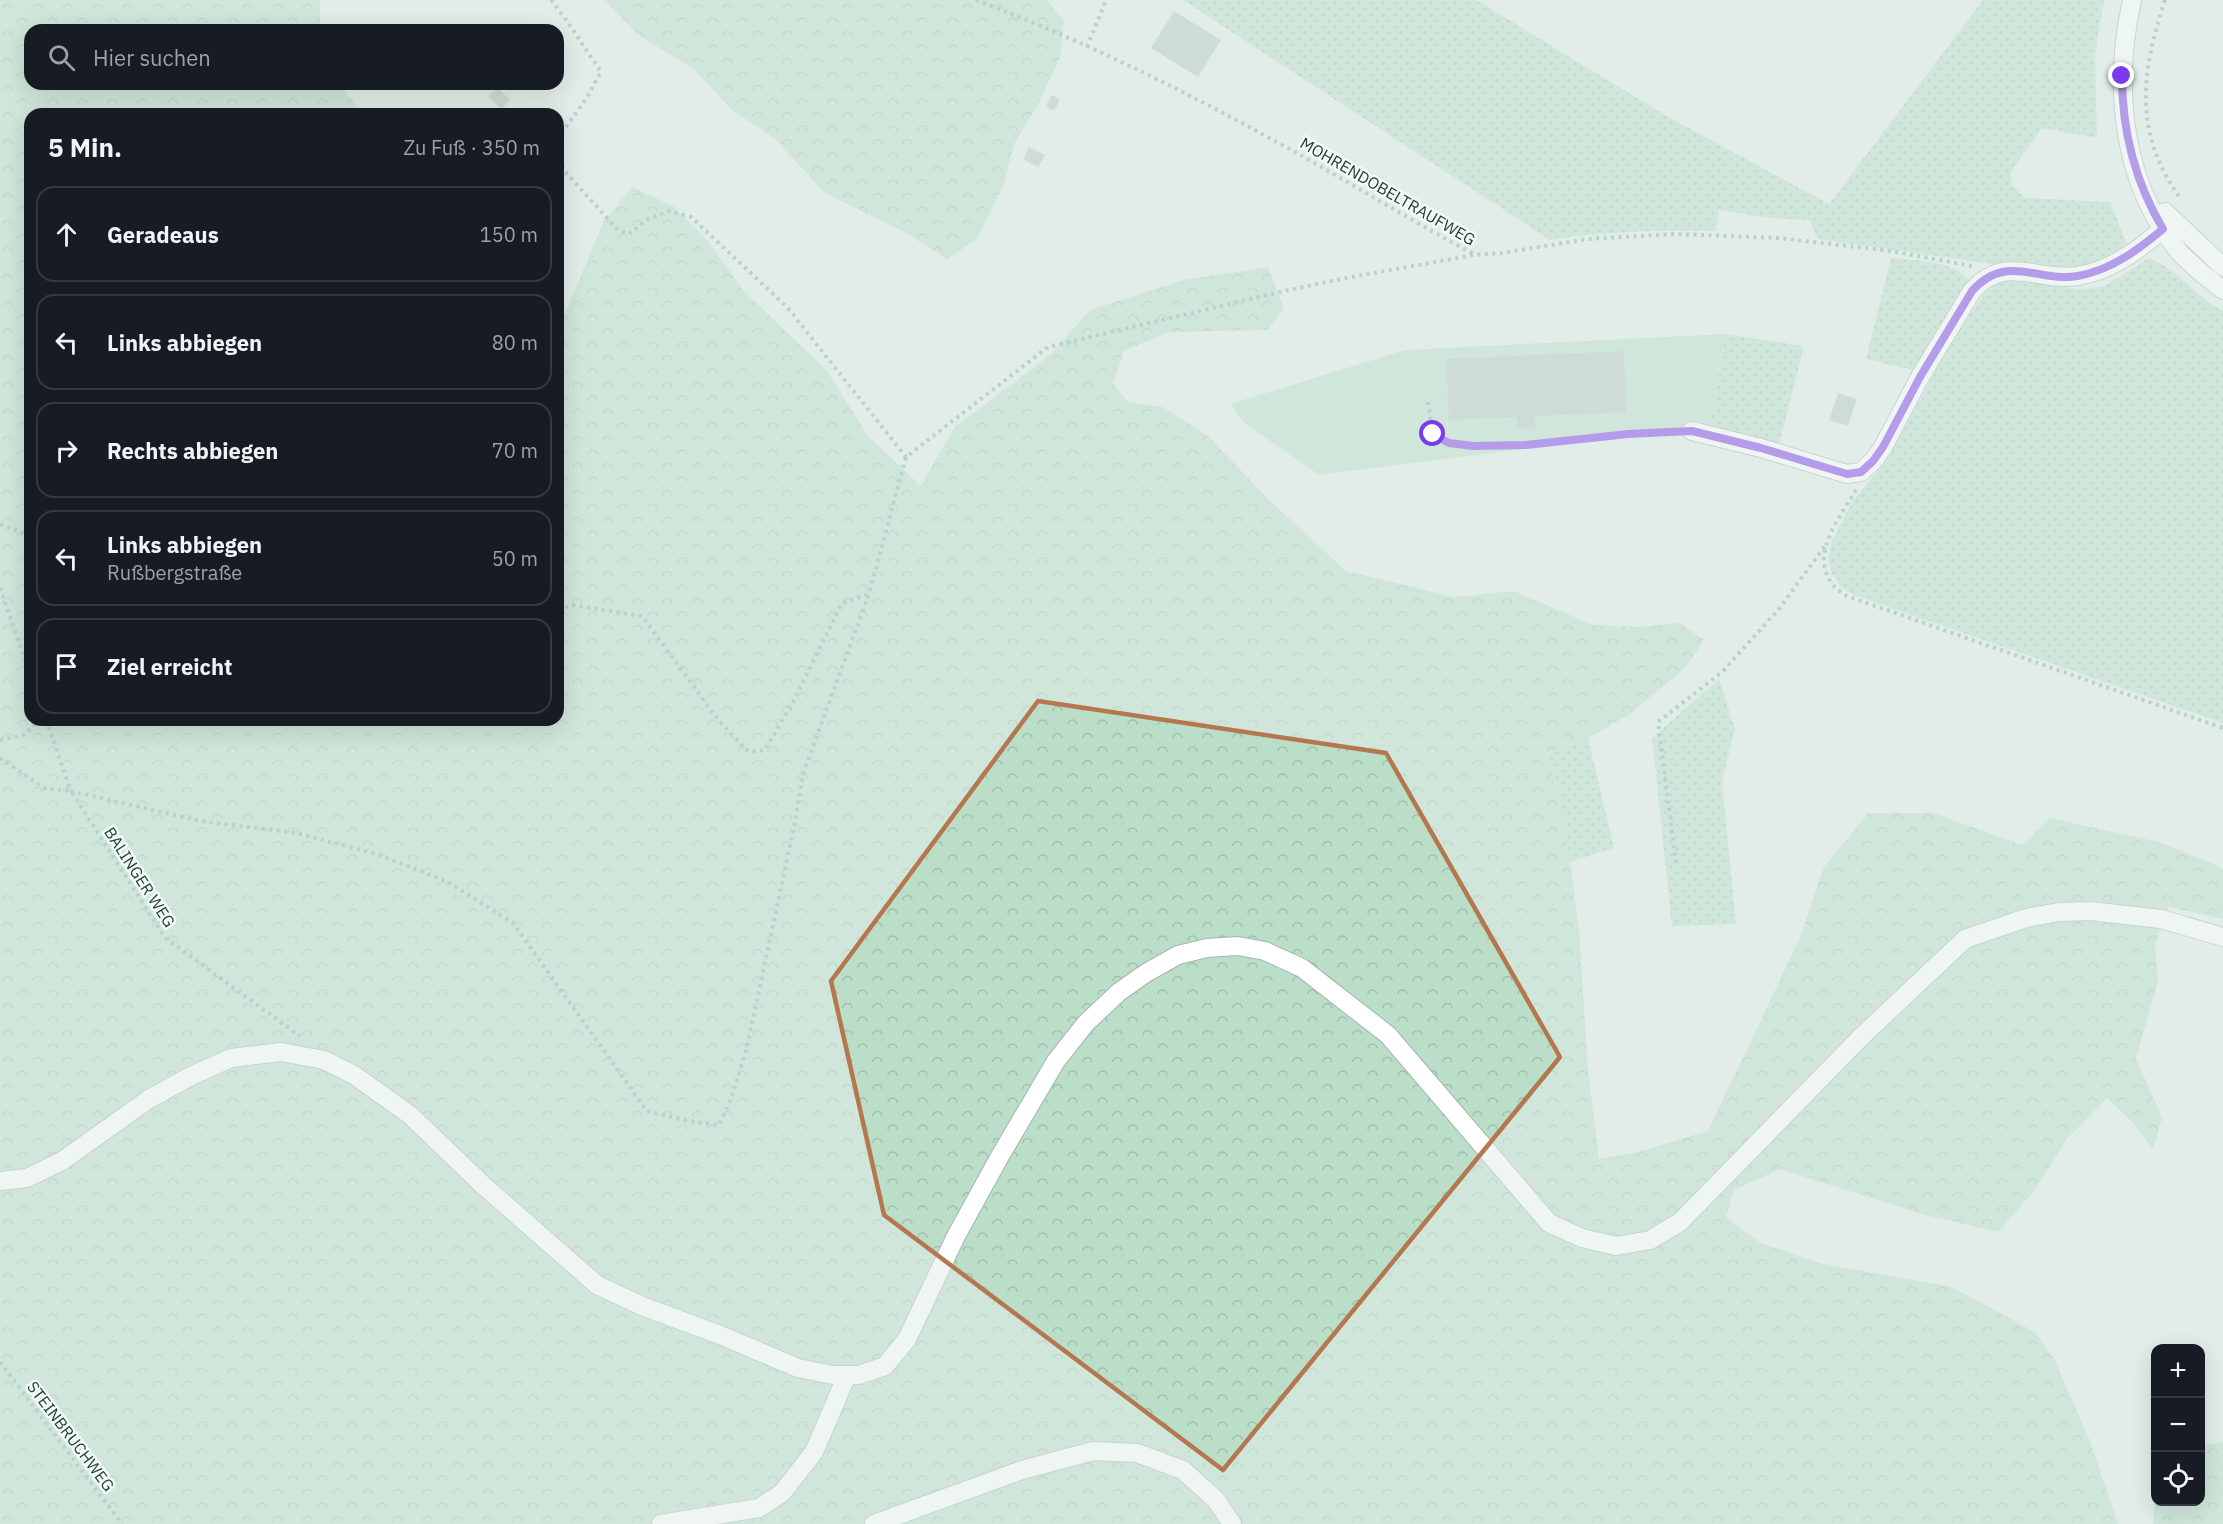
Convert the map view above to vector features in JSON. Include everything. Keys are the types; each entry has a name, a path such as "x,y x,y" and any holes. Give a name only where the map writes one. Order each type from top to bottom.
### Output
{"street":[{"path":"2132,0 2124,50 2122,103 2125,129 2139,177 2150,205 2168,225 2223,267"},
{"path":"1692,431 1761,448 1847,474 1861,472 1883,447 1920,377 1972,291 1982,280 1990,275 2014,271 2076,276 2093,272 2129,255 2168,225"},
{"path":"2168,225 2182,255 2223,290"},
{"path":"0,1181 27,1178 62,1161 149,1099 190,1076 231,1058 281,1052 324,1060 354,1075 410,1115 484,1186 597,1286 798,1368 833,1375 859,1376 885,1366 907,1339 956,1236 1056,1061 1086,1023 1119,993 1146,973 1178,955 1207,948 1238,946 1264,951 1302,968 1388,1035 1549,1223 1582,1238 1616,1246 1650,1240 1680,1222 1860,1037 1965,939 2026,918 2059,912 2090,911 2161,919 2223,937"},
{"path":"661,1524 759,1508 782,1493 814,1452 847,1375"},
{"path":"874,1524 1022,1470 1093,1451 1137,1453 1183,1470 1216,1500 1232,1524"}],"path":[{"path":"550,0 601,72 586,99 564,130"},
{"name":"MOHRENDOBELTRAUFWEG","path":"975,0 1087,46 1189,96 1285,146 1474,255 1502,253 1588,239 1676,234 1778,238 1891,251 1974,266 1999,273"},
{"path":"1087,46 1106,0"},
{"path":"2165,0 2152,46 2146,82 2147,124 2158,162 2185,205"},
{"path":"564,169 618,230 628,234 646,219 669,211 691,217 787,307 906,457"},
{"path":"0,758 44,788 71,791 200,821 297,833 380,855 448,882 513,923 647,1111 688,1121 719,1125 731,1099 747,1047 795,822 803,774 869,594 906,457 1048,347 1284,291 1474,255"},
{"path":"1428,402 1433,434 1449,443 1473,446 1526,445 1628,434 1692,431"},
{"path":"1676,862 1658,722 1722,672 1779,609 1825,545 1873,461"},
{"path":"0,524 24,534"},
{"path":"1825,545 1824,564 1832,585 1847,596 2223,728"},
{"path":"0,588 24,657"},
{"path":"564,608 572,605 642,616 719,720 749,752 765,750 794,700 842,603 869,594"},
{"path":"0,740 24,735 33,726"},
{"name":"BALINGER WEG","path":"48,726 71,791 165,938 307,1041"},
{"name":"STEINBRUCHWEG","path":"0,1362 122,1524"}],"highlighted area":[{"path":"1038,701 1386,753 1560,1057 1223,1470 884,1215 831,981"}],"green space":[{"path":"0,0 320,0 320,24 24,24 24,90 344,90 358,108 24,108 24,726 564,726 564,316 603,223 632,187 673,206 709,242 743,290 827,371 868,436 921,486 954,428 1051,354 1090,310 1183,280 1268,267 1284,309 1267,330 1169,332 1124,351 1113,384 1128,402 1163,407 1208,436 1267,498 1346,571 1454,597 1514,591 1593,625 1640,627 1680,623 1704,640 1685,668 1630,714 1588,738 1548,752 1565,824 1579,930 1588,1070 1599,1159 1638,1152 1708,1131 1799,940 1824,867 1868,813 1933,813 2022,845 2050,818 2159,842 2223,870 2223,919 2169,907 2155,944 2158,981 2136,1058 2162,1118 2153,1149 2133,1123 2107,1098 2067,1139 2034,1191 1998,1232 1925,1215 1780,1169 1734,1190 1726,1217 1761,1243 1819,1263 1952,1287 2035,1332 2055,1361 2090,1441 2118,1524 0,1524"},
{"path":"605,0 1046,0 1064,20 1060,58 1037,106 1014,144 1003,187 977,239 947,259 906,233 825,193 775,139 731,109 695,70 637,34"},
{"path":"1183,0 1476,0 1672,119 1829,204 1983,0 2104,0 2095,54 2097,138 2042,128 2010,173 2012,186 2026,198 2110,202 2127,244 2102,261 2076,273 2048,272 1818,239 1809,220 1768,218 1719,210 1716,231 1632,232 1550,240"},
{"path":"1891,258 1943,265 1961,273 1968,279 1967,290 1918,371 1866,359"},
{"path":"2149,258 2169,269 2204,299 2223,311 2223,723 1854,595 1841,587 1832,574 1828,560 1832,541 1852,502 1889,457 1950,344 1984,294 1998,282 2027,279 2079,290 2105,286"},
{"path":"1725,334 1804,346 1778,449 1709,430"},
{"path":"1725,334 1708,440 1674,434 1642,434 1319,475 1243,422 1230,404 1405,350"},
{"path":"1719,679 1735,729 1722,782 1736,924 1672,926 1652,738"},
{"path":"1588,738 1614,848 1570,862 1565,824 1548,752"},
{"path":"2223,1442 2223,1524 2153,1524 2154,1506 2205,1506 2205,1445"}],"building":[{"path":"1174,11 1221,40 1198,77 1151,48"},
{"path":"494,90 500,90 510,100 500,108 488,96"},
{"path":"1051,95 1060,99 1054,111 1046,107"},
{"path":"1029,147 1045,155 1038,167 1023,159"},
{"path":"1624,351 1626,412 1535,416 1535,428 1517,429 1517,417 1449,420 1446,359"},
{"path":"1838,393 1857,399 1848,426 1829,420"}],"route":[{"path":"1433,434 1449,443 1473,446 1526,445 1628,434 1692,431 1761,448 1847,474 1861,472 1883,447 1920,377 1972,291 1982,280 1990,275 2014,271 2058,276 2076,276 2093,272 2129,255 2163,229 2150,205 2131,154 2125,129 2122,76"}]}
